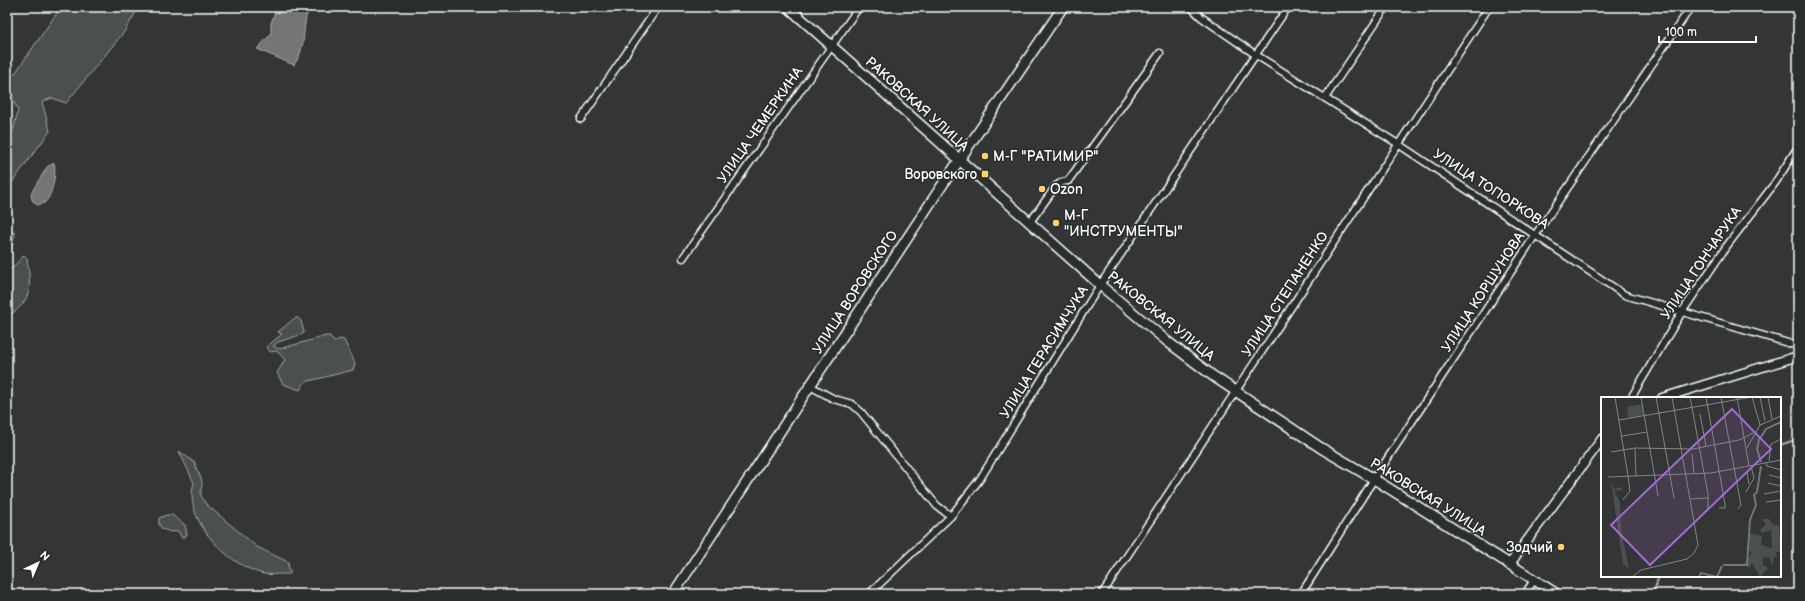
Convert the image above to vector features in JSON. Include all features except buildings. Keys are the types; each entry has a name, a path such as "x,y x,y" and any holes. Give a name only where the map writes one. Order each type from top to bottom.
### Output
{"main road":[{"name":"РАКОВСКАЯ УЛИЦА","path":"788,7 1100,285 1168,342 1235,391 1322,448 1374,479 1556,594"},
{"name":"УЛИЦА ВОРОВСКОГО","path":"673,594 959,160 1063,7"}],"street":[{"path":"581,119 658,7"},
{"name":"УЛИЦА ЧЕМЕРКИНА","path":"683,258 859,7"},
{"name":"УЛИЦА ТОПОРКОВА","path":"1191,7 1201,17 1256,55 1398,144 1536,234 1625,295 1798,346"},
{"name":"УЛИЦА ГЕРАСИМЧУКА","path":"869,594 951,516 980,479 1100,285 1288,7"},
{"path":"1325,98 1386,7"},
{"name":"УЛИЦА СТЕПАНЕНКО","path":"1102,594 1488,7"},
{"name":"УЛИЦА КОРШУНОВА","path":"1301,594 1374,479 1536,234 1691,7"},
{"path":"1030,222 1056,186 1062,182 1068,181 1160,53"},
{"name":"УЛИЦА ГОНЧАРУКА","path":"1632,397 1682,312 1726,247 1775,183 1798,147"},
{"path":"1665,397 1798,356"},
{"path":"810,386 834,398 852,404 861,412 937,506 951,516"},
{"path":"1509,565 1601,440"},
{"path":"1525,594 1534,580"}],"shaded area":[{"path":"61,7 139,7 124,32 66,103 52,98 42,102 50,131 7,189 7,140 13,131 18,110 13,100 7,93 7,85"},
{"path":"277,7 310,7 305,21 303,42 299,57 294,65 257,49 271,34 271,23"},
{"path":"54,163 55,172 49,196 44,203 37,205 32,200 31,193 47,167"},
{"path":"14,232 15,234 10,253 7,255 7,235"},
{"path":"24,255 27,258 30,284 29,291 22,304 16,311 7,317 7,274"},
{"path":"295,318 298,318 301,321 304,332 303,334 278,342 273,346 279,349 326,336 330,336 334,342 340,339 344,340 355,363 353,370 305,382 300,390 283,384 277,373 285,360 277,351 270,352 266,347 282,334 278,332"},
{"path":"179,451 195,463 202,482 202,497 207,505 257,547 288,562 291,573 264,574 251,570 224,552 212,540 202,526 195,512 192,497 194,483"},
{"path":"172,515 185,525 187,535 182,538 178,531 171,532 162,529 159,524 159,518"}],"waterway":[{"path":"1781,445 1798,439"},
{"path":"1653,594 1659,577"}],"railway":[{"path":"7,13 12,7"}],"place":[{"name":"М-Г \"РАТИМИР\"","path":"985,156"},
{"name":"Воровского","path":"985,174"},
{"name":"Ozon","path":"1042,189"},
{"name":"М-Г \"ИНСТРУМЕНТЫ\"","path":"1056,223"},
{"name":"Зодчий","path":"1561,547"}]}
